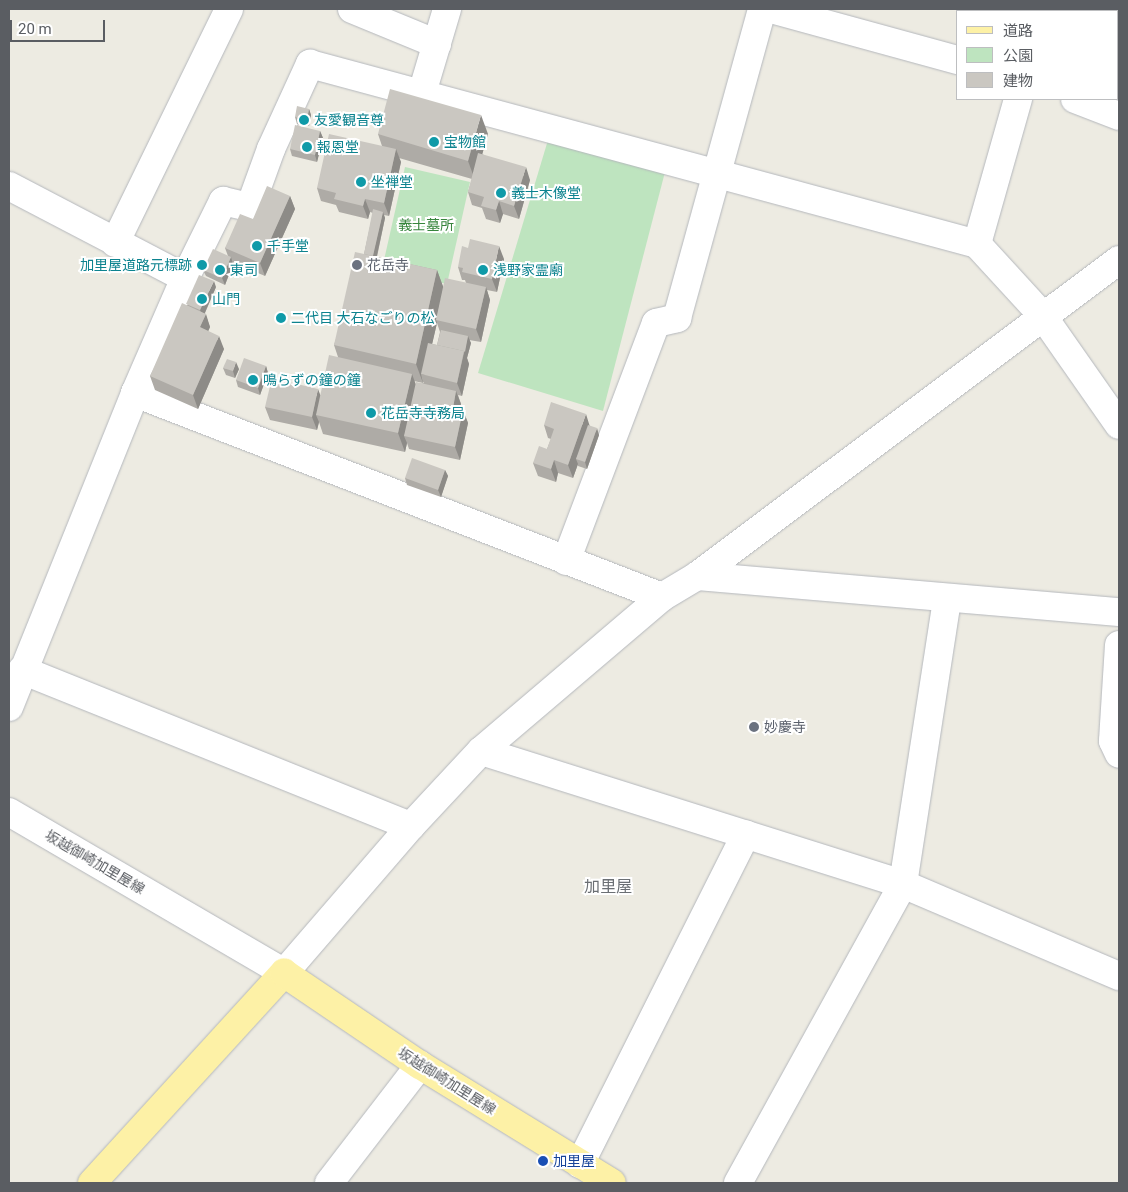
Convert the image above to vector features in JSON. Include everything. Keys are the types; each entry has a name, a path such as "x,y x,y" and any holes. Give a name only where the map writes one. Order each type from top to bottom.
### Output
{"main road":[{"name":"坂越御崎加里屋線","path":"284,973 420,1065 612,1183"},
{"path":"92,1183 284,973"}],"street":[{"path":"115,243 229,9"},
{"path":"352,9 437,44"},
{"path":"422,92 447,9"},
{"path":"566,561 656,323 677,318 719,173 762,9"},
{"path":"771,9 956,60"},
{"path":"9,707 22,670 135,393 185,278 223,202 250,207 271,149 310,64 422,92 977,244 1042,315 1119,425"},
{"path":"977,244 1018,100"},
{"path":"1078,100 1119,116"},
{"path":"9,186 185,278"},
{"path":"284,973 411,826 480,751 662,597 697,576 1042,315 1119,260"},
{"path":"135,393 662,597"},
{"path":"697,576 947,599 1119,612"},
{"path":"738,1183 904,884 947,599"},
{"path":"1119,645 1113,741 1119,754"},
{"path":"22,670 411,826"},
{"path":"480,751 904,884 1119,976"},
{"name":"坂越御崎加里屋線","path":"9,812 284,973"},
{"path":"580,1164 746,834"},
{"path":"329,1183 420,1065"}],"green space":[{"path":"548,140 665,172 603,411 478,373"},
{"name":"義士墓所","path":"405,167 470,182 447,284 382,269"}],"building":[{"path":"390,89 481,115 468,161 378,134"},
{"path":"297,106 309,109 307,120 295,117"},
{"name":"報恩堂","path":"295,125 320,131 315,155 290,149"},
{"name":"坐禅堂","path":"329,134 396,149 384,203 365,199 363,206 334,199 336,193 317,188"},
{"name":"義士木像堂","path":"478,153 526,167 514,206 499,201 496,210 481,206 484,197 468,192"},
{"path":"267,186 290,196 260,263 225,248 240,214 253,219"},
{"path":"373,209 383,212 373,256 364,254"},
{"path":"470,239 499,246 492,279 462,272 463,268 458,267 462,246 468,248"},
{"path":"213,249 231,257 222,278 203,270"},
{"path":"355,252 437,270 416,364 334,345"},
{"path":"199,275 214,281 200,310 186,304"},
{"path":"445,278 486,287 476,329 436,320"},
{"path":"182,303 206,314 200,327 219,336 193,395 150,376"},
{"path":"441,330 468,336 465,352 437,345"},
{"path":"428,343 464,351 457,383 421,374"},
{"name":"花岳寺寺務局","path":"329,355 412,374 398,433 316,415"},
{"path":"244,358 266,366 258,388 236,380"},
{"path":"227,359 236,362 233,371 223,368"},
{"path":"272,378 318,389 312,417 265,407"},
{"path":"416,382 456,391 453,408 463,410 455,447 404,436"},
{"path":"551,402 586,414 568,465 554,460 551,469 533,463 539,446 547,449 554,429 544,425"},
{"path":"588,425 597,428 585,462 576,459"},
{"path":"412,458 445,470 438,490 405,478"}],"place":[{"name":"友愛観音尊","path":"304,120"},
{"name":"宝物館","path":"434,142"},
{"name":"報恩堂","path":"307,147"},
{"name":"坐禅堂","path":"361,182"},
{"name":"義士木像堂","path":"501,193"},
{"name":"千手堂","path":"257,246"},
{"name":"加里屋道路元標跡","path":"202,265"},
{"name":"花岳寺","path":"357,265"},
{"name":"東司","path":"220,270"},
{"name":"浅野家霊廟","path":"483,270"},
{"name":"山門","path":"202,299"},
{"name":"二代目 大石なごりの松","path":"281,318"},
{"name":"鳴らずの鐘の鐘","path":"253,380"},
{"name":"花岳寺寺務局","path":"371,413"},
{"name":"妙慶寺","path":"754,727"},
{"name":"加里屋","path":"543,1161"}],"district":[{"name":"加里屋","path":"608,887"}]}
